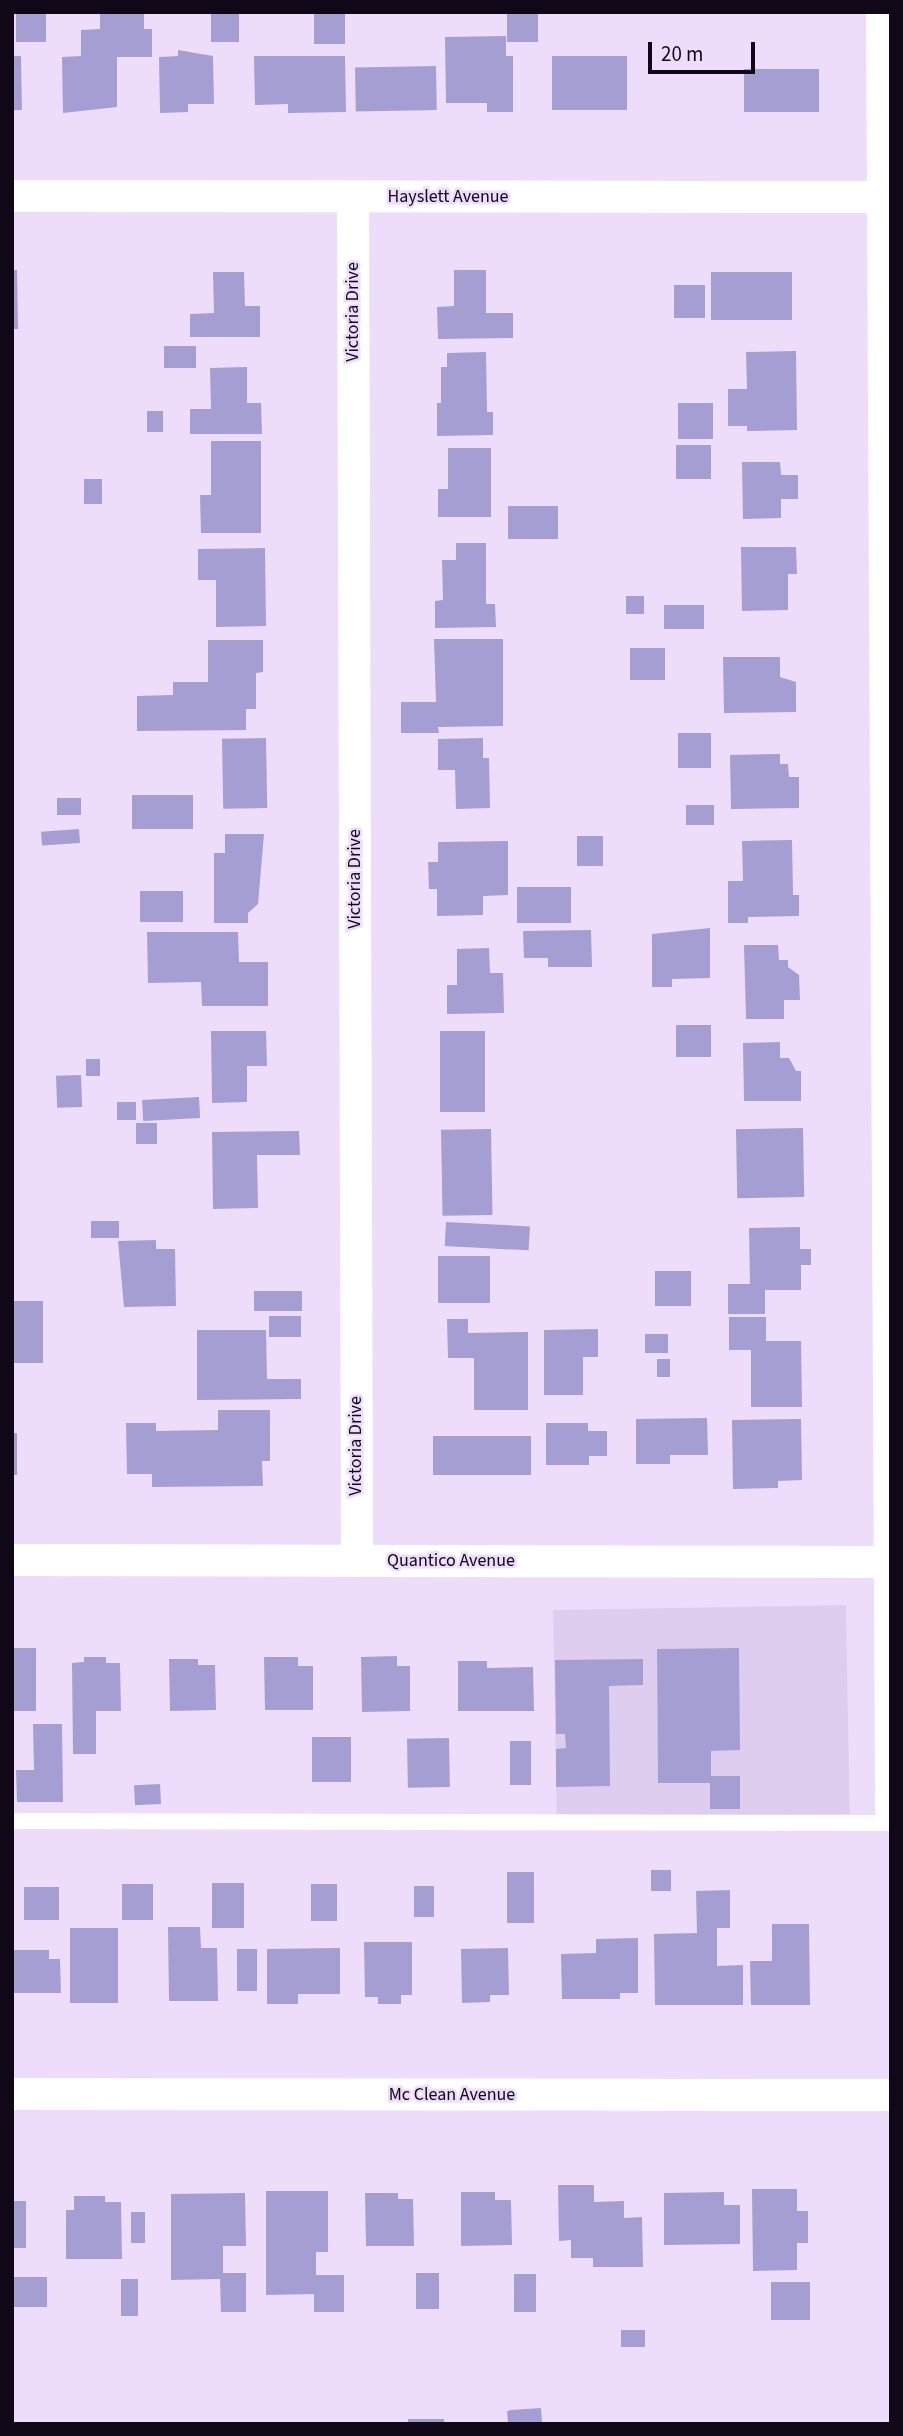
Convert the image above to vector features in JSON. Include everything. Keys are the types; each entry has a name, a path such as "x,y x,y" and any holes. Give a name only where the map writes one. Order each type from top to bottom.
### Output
{"street":[{"path":"882,12 891,1810"},
{"name":"Hayslett Avenue","path":"12,196 883,197"},
{"name":"Victoria Drive","path":"353,197 357,1561"},
{"name":"Quantico Avenue","path":"12,1560 890,1562"},
{"name":"Mc Clean Avenue","path":"12,2094 891,2095"}],"lane":[{"path":"12,1821 891,1824"}],"shaded area":[{"path":"846,1605 850,1814 557,1819 553,1610"}],"building":[{"path":"16,12 46,12 46,42 16,42"},
{"path":"100,12 144,12 144,29 152,29 152,57 117,57 117,107 63,113 62,57 81,56 81,30 100,29"},
{"path":"211,12 239,12 239,42 211,42"},
{"path":"314,12 345,12 345,44 314,44"},
{"path":"507,12 538,12 538,42 507,42"},
{"path":"506,36 506,56 513,56 513,112 487,112 487,103 446,103 445,37"},
{"path":"178,50 213,56 214,104 188,104 188,112 160,113 159,57 178,56"},
{"path":"12,56 21,56 22,110 13,110"},
{"path":"254,56 345,56 346,112 288,113 288,104 255,105"},
{"path":"552,56 627,56 627,110 552,110"},
{"path":"436,66 437,110 356,111 355,67"},
{"path":"744,69 819,69 819,112 744,112"},
{"path":"12,270 17,270 18,329 12,329"},
{"path":"454,270 486,270 486,313 513,313 513,338 438,339 437,307 454,306"},
{"path":"213,272 244,272 245,306 260,306 260,337 190,337 190,314 214,313"},
{"path":"711,272 792,272 792,320 711,320"},
{"path":"674,285 705,285 705,318 674,318"},
{"path":"164,346 196,346 196,368 164,368"},
{"path":"796,351 797,430 747,431 747,426 728,426 728,389 747,389 746,352"},
{"path":"486,352 487,412 493,412 493,435 437,436 441,367 447,367 447,353"},
{"path":"247,367 247,403 261,403 262,434 190,434 190,409 211,409 210,368"},
{"path":"678,403 713,403 713,439 678,439"},
{"path":"147,411 163,411 163,432 147,432"},
{"path":"211,441 261,441 261,533 201,533 200,495 211,495"},
{"path":"676,445 711,445 711,479 676,479"},
{"path":"448,448 491,448 491,517 438,517 438,489 448,489"},
{"path":"742,462 780,462 781,475 798,475 798,499 781,499 781,518 743,519"},
{"path":"84,479 102,479 102,504 84,504"},
{"path":"508,506 558,506 558,539 508,539"},
{"path":"456,543 486,543 486,604 495,604 496,627 435,628 435,601 443,600 442,560 456,560"},
{"path":"741,547 796,547 797,574 788,574 788,610 742,611"},
{"path":"265,548 266,626 216,627 216,580 198,580 198,549"},
{"path":"626,596 644,596 644,614 626,614"},
{"path":"664,605 704,605 704,629 664,629"},
{"path":"434,639 503,639 503,726 438,727 439,733 401,733 401,702 436,702"},
{"path":"208,640 263,640 263,672 256,673 256,709 246,709 246,730 137,731 137,696 173,695 173,682 208,682"},
{"path":"630,648 665,648 665,680 630,680"},
{"path":"723,657 780,657 780,677 796,682 796,712 724,713"},
{"path":"678,733 711,733 711,768 678,768"},
{"path":"266,738 267,808 223,809 222,739"},
{"path":"483,738 483,758 489,758 490,808 456,809 455,770 438,770 438,739"},
{"path":"780,754 780,764 788,764 789,777 799,777 799,808 731,809 730,755"},
{"path":"132,795 193,795 193,829 132,829"},
{"path":"57,798 81,798 81,815 57,815"},
{"path":"686,805 714,805 714,825 686,825"},
{"path":"79,829 80,843 42,846 41,832"},
{"path":"225,834 264,834 258,904 248,913 248,923 214,923 214,853 225,853"},
{"path":"577,836 603,836 603,866 577,866"},
{"path":"792,840 793,895 799,895 799,916 748,917 748,923 728,923 728,881 743,881 742,841"},
{"path":"508,841 508,895 483,896 483,915 437,916 437,889 429,889 428,862 438,862 438,842"},
{"path":"517,887 571,887 571,923 517,923"},
{"path":"140,891 183,891 183,922 140,922"},
{"path":"710,928 710,978 672,979 672,987 652,987 652,934"},
{"path":"591,930 592,967 548,967 548,958 524,958 523,931"},
{"path":"147,932 238,932 239,962 268,962 268,1006 202,1006 201,982 148,983"},
{"path":"744,945 778,945 779,960 788,960 788,967 799,975 800,1000 784,1000 784,1019 746,1019"},
{"path":"489,948 490,973 503,973 504,1013 447,1014 447,985 457,985 457,949"},
{"path":"676,1025 711,1025 711,1057 676,1057"},
{"path":"211,1031 266,1031 267,1066 247,1066 247,1102 212,1103"},
{"path":"440,1031 485,1031 485,1112 440,1112"},
{"path":"780,1042 780,1058 789,1058 796,1071 801,1071 801,1101 744,1101 743,1043"},
{"path":"86,1059 100,1059 100,1076 86,1076"},
{"path":"81,1075 82,1107 57,1108 56,1076"},
{"path":"199,1097 200,1118 143,1121 142,1100"},
{"path":"117,1102 136,1102 136,1120 117,1120"},
{"path":"136,1123 157,1123 157,1144 136,1144"},
{"path":"803,1128 804,1197 737,1198 736,1129"},
{"path":"491,1129 493,1215 443,1216 441,1130"},
{"path":"299,1131 300,1155 257,1155 258,1208 213,1209 212,1132"},
{"path":"91,1221 119,1221 119,1238 91,1238"},
{"path":"446,1222 530,1226 529,1250 445,1246"},
{"path":"800,1227 800,1249 811,1249 811,1265 801,1265 801,1290 765,1290 765,1314 728,1314 728,1284 750,1284 749,1228"},
{"path":"156,1240 156,1249 175,1249 176,1306 124,1307 118,1241"},
{"path":"438,1256 490,1256 490,1303 438,1303"},
{"path":"655,1271 691,1271 691,1306 655,1306"},
{"path":"254,1291 302,1291 302,1311 254,1311"},
{"path":"12,1301 43,1301 43,1363 12,1363"},
{"path":"269,1316 301,1316 301,1337 269,1337"},
{"path":"729,1317 766,1317 766,1341 801,1341 802,1407 751,1407 751,1350 729,1350"},
{"path":"447,1319 468,1319 468,1333 528,1332 528,1410 474,1410 474,1358 448,1358"},
{"path":"598,1329 598,1357 583,1357 583,1395 544,1395 544,1330"},
{"path":"197,1330 266,1330 267,1379 301,1379 301,1399 197,1400"},
{"path":"645,1334 668,1334 668,1353 645,1353"},
{"path":"657,1359 670,1359 670,1377 657,1377"},
{"path":"218,1410 270,1410 270,1461 262,1461 263,1486 152,1487 152,1474 127,1474 126,1423 156,1423 156,1431 218,1430"},
{"path":"707,1418 708,1455 670,1455 670,1464 636,1464 636,1419"},
{"path":"801,1419 802,1480 778,1481 778,1488 733,1489 732,1420"},
{"path":"546,1423 588,1423 588,1431 607,1431 607,1456 589,1456 589,1465 546,1465"},
{"path":"12,1433 17,1433 17,1475 12,1475"},
{"path":"433,1436 531,1436 531,1475 433,1475"},
{"path":"12,1648 36,1648 36,1711 12,1711"},
{"path":"739,1648 740,1750 711,1751 711,1776 740,1776 740,1809 710,1809 710,1783 658,1783 657,1649"},
{"path":"397,1656 397,1666 410,1666 410,1711 362,1712 361,1657"},
{"path":"84,1657 106,1657 106,1663 120,1663 121,1711 96,1711 96,1754 73,1754 72,1663 84,1662"},
{"path":"264,1657 298,1657 298,1666 313,1666 313,1710 265,1710"},
{"path":"169,1659 198,1659 198,1665 215,1665 216,1710 170,1711"},
{"path":"643,1659 643,1685 609,1686 610,1786 556,1787 556,1749 566,1748 565,1734 556,1734 555,1660"},
{"path":"458,1661 487,1661 487,1668 533,1667 534,1711 458,1711"},
{"path":"33,1724 62,1724 63,1802 17,1802 16,1770 34,1770"},
{"path":"312,1737 351,1737 351,1782 312,1782"},
{"path":"449,1738 450,1787 408,1788 407,1739"},
{"path":"510,1741 531,1741 531,1785 510,1785"},
{"path":"160,1784 161,1804 135,1805 134,1785"},
{"path":"651,1870 671,1870 671,1891 651,1891"},
{"path":"507,1872 534,1872 534,1923 507,1923"},
{"path":"212,1883 244,1883 244,1928 212,1928"},
{"path":"122,1884 153,1884 153,1920 122,1920"},
{"path":"311,1884 337,1884 337,1921 311,1921"},
{"path":"414,1886 434,1886 434,1917 414,1917"},
{"path":"24,1887 59,1887 59,1920 24,1920"},
{"path":"730,1890 730,1928 717,1928 717,1966 743,1965 743,2005 655,2005 654,1934 697,1933 696,1891"},
{"path":"772,1924 809,1924 810,2005 751,2005 750,1961 772,1961"},
{"path":"168,1927 200,1927 201,1948 217,1948 218,2001 169,2001"},
{"path":"70,1928 118,1928 118,2003 70,2003"},
{"path":"638,1938 638,1993 620,1993 620,1999 562,1999 561,1954 596,1953 596,1939"},
{"path":"364,1942 412,1942 412,1995 401,1995 401,2004 378,2004 378,1997 365,1997"},
{"path":"340,1948 340,1994 298,1994 298,2004 267,2004 267,1949"},
{"path":"508,1948 509,1995 490,1995 490,2002 462,2003 461,1949"},
{"path":"237,1949 257,1949 257,1991 237,1991"},
{"path":"12,1950 49,1950 49,1959 60,1959 61,1993 12,1993"},
{"path":"558,2185 594,2185 594,2202 624,2201 624,2218 642,2217 643,2267 593,2267 593,2258 571,2258 571,2240 559,2241"},
{"path":"752,2189 797,2189 797,2211 808,2211 808,2243 797,2243 797,2270 753,2271"},
{"path":"266,2191 328,2191 328,2252 316,2252 316,2275 344,2275 344,2312 314,2312 314,2294 266,2295"},
{"path":"461,2192 495,2192 495,2200 511,2200 512,2245 461,2246"},
{"path":"724,2192 724,2205 740,2205 740,2244 664,2245 664,2193"},
{"path":"245,2193 246,2246 223,2246 223,2273 246,2273 246,2312 221,2312 220,2279 171,2280 171,2194"},
{"path":"365,2193 398,2193 398,2199 413,2199 414,2246 366,2246"},
{"path":"74,2196 105,2196 105,2202 121,2202 122,2259 66,2259 66,2210 74,2210"},
{"path":"12,2201 26,2201 26,2248 12,2248"},
{"path":"131,2212 145,2212 145,2243 131,2243"},
{"path":"416,2273 439,2273 439,2309 416,2309"},
{"path":"514,2274 536,2274 536,2312 514,2312"},
{"path":"12,2277 47,2277 47,2307 12,2307"},
{"path":"121,2279 138,2279 138,2316 121,2316"},
{"path":"771,2282 810,2282 810,2320 771,2320"},
{"path":"621,2330 645,2330 645,2347 621,2347"},
{"path":"541,2408 542,2424 508,2424 507,2410"},
{"path":"408,2419 444,2419 444,2424 408,2424"}]}
